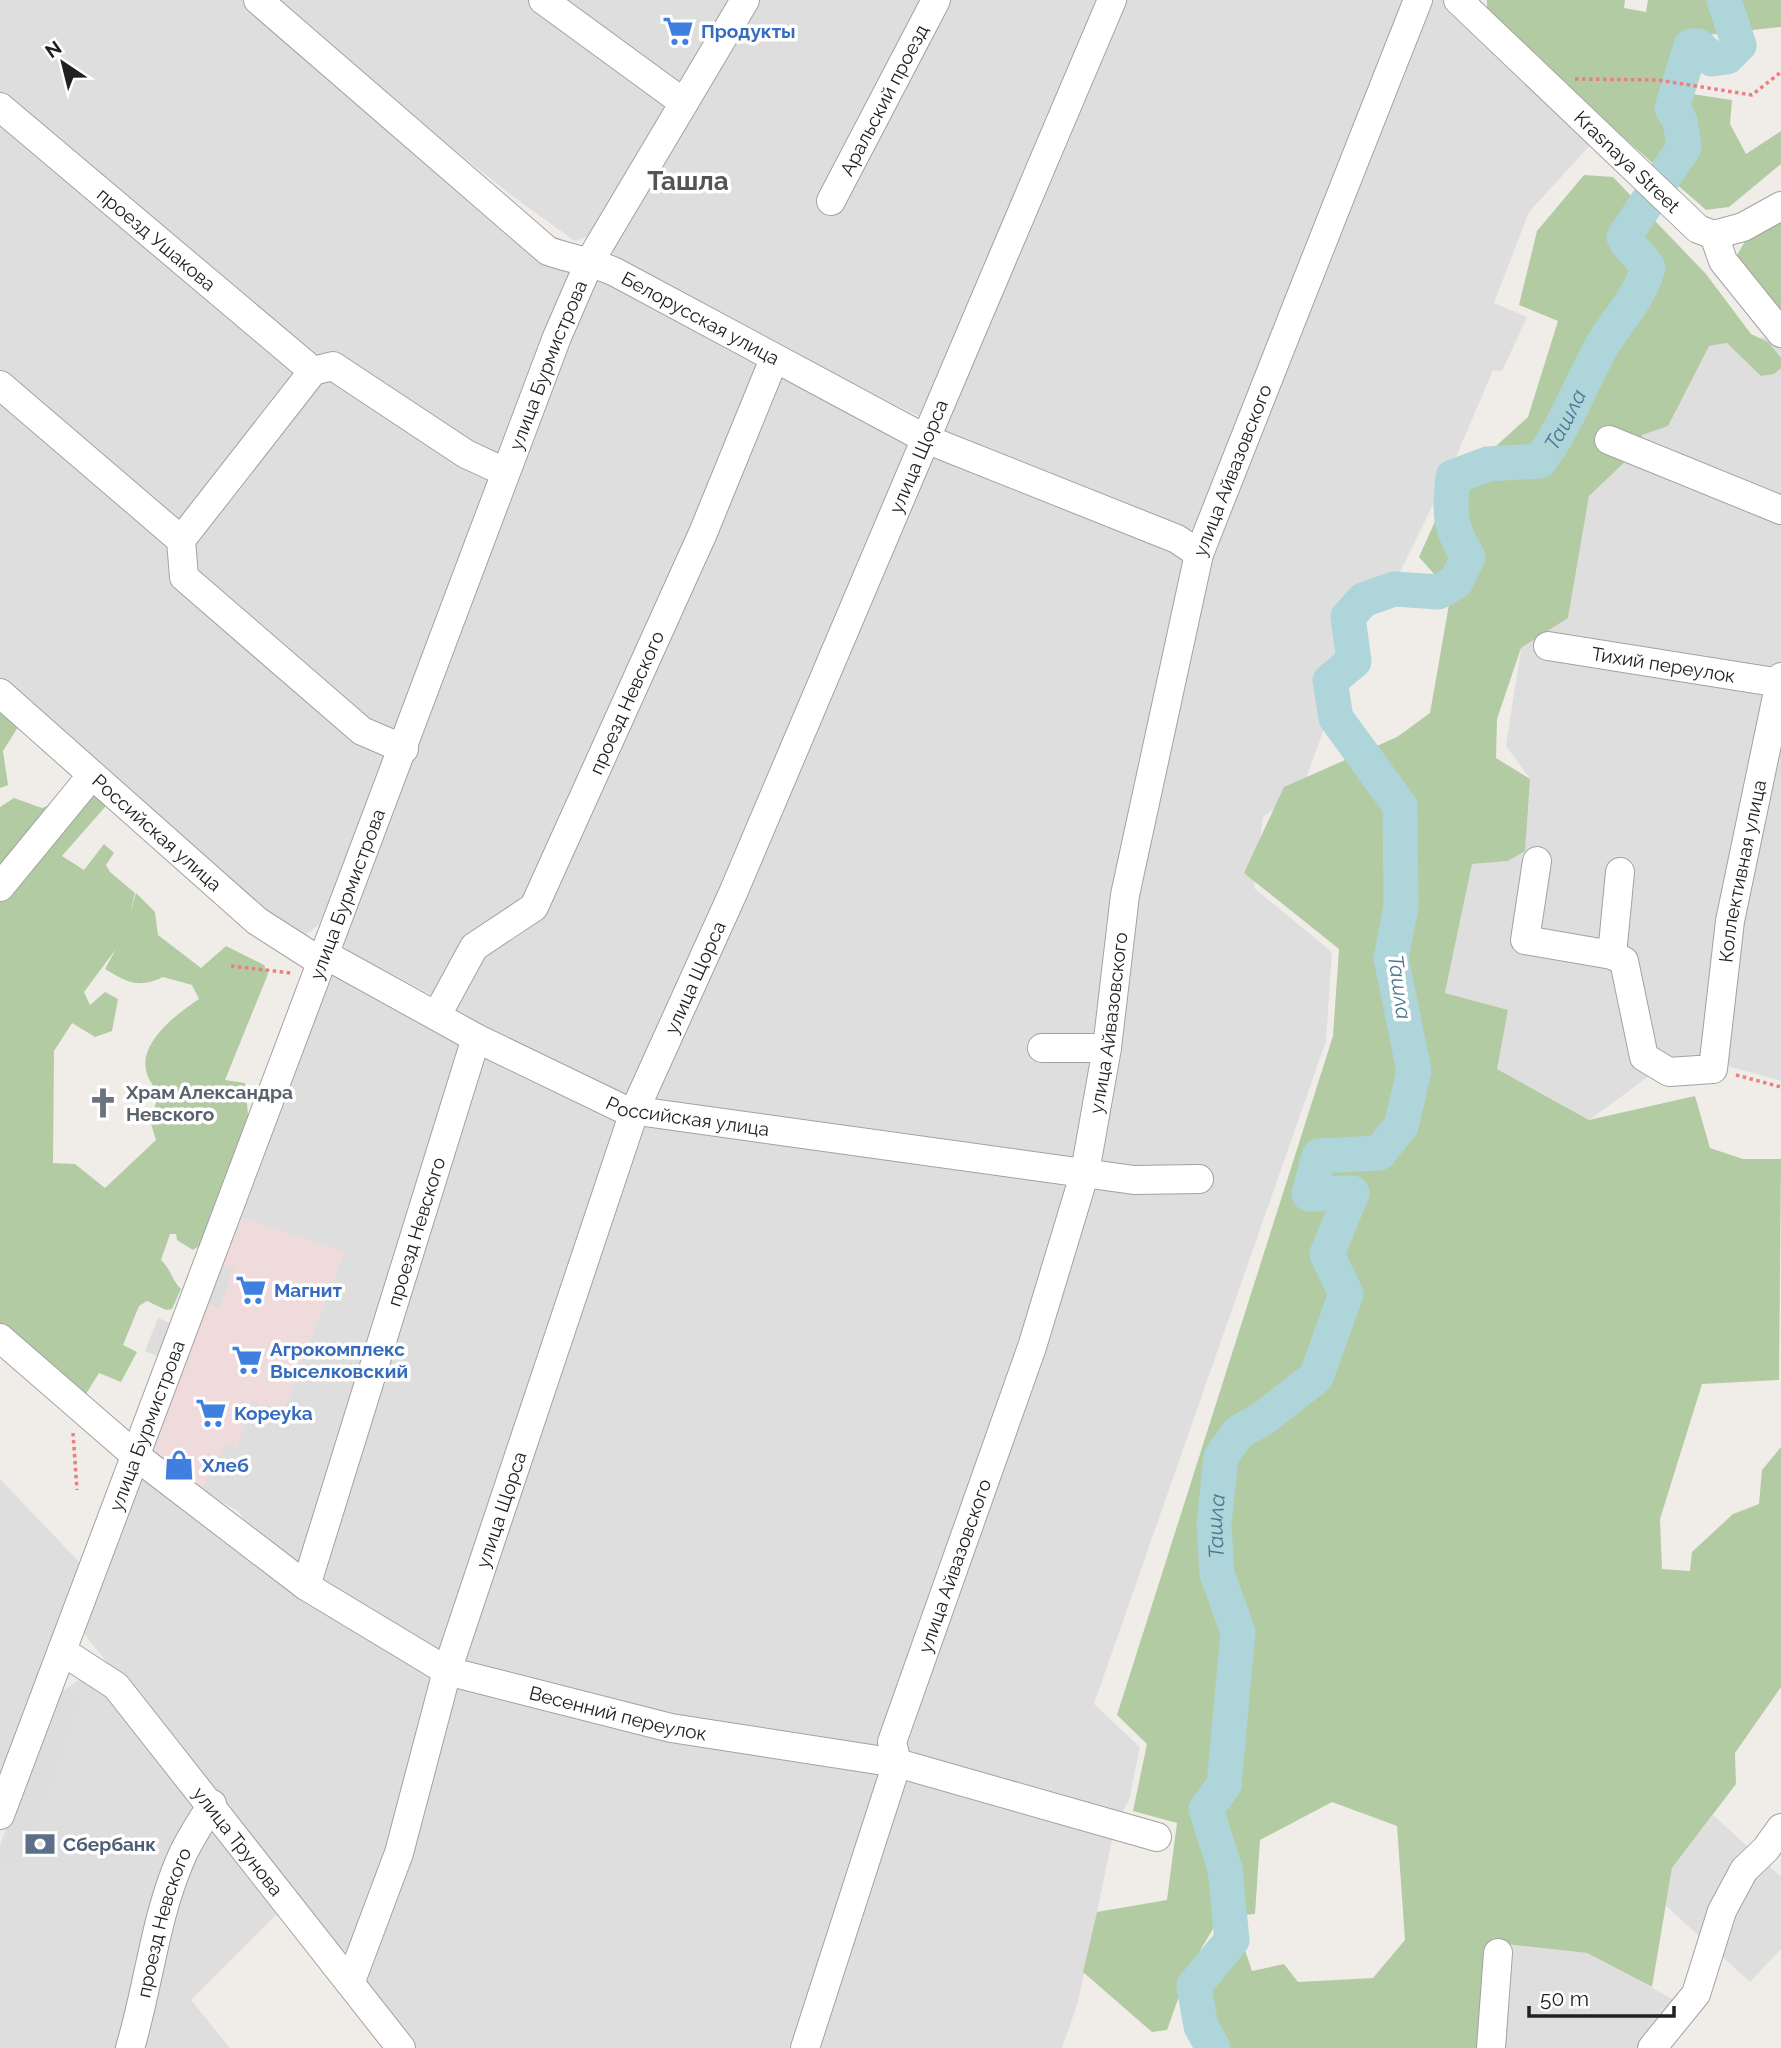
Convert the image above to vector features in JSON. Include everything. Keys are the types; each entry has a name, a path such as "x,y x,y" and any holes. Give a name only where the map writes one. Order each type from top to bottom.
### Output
{"street":[{"name":"Белорусская улица","path":"258,0 548,251 572,260 590,261 926,439 1177,539 1199,554"},
{"path":"543,0 684,103"},
{"name":"улица Бурмистрова","path":"0,1815 404,749 557,337 590,261 746,0"},
{"name":"Аральский проезд","path":"831,201 936,0"},
{"name":"улица Щорса","path":"351,1981 399,1853 447,1671 635,1112 733,893 1112,0"},
{"name":"улица Айвазовского","path":"805,2048 897,1763 892,1742 1032,1347 1086,1172 1107,1048 1125,895 1199,554 1418,0"},
{"name":"Krasnaya Street","path":"1458,0 1706,232 1723,261 1781,333"},
{"name":"проезд Ушакова","path":"0,107 313,371"},
{"path":"1706,232 1743,228 1781,206"},
{"name":"проезд Невского","path":"436,1015 474,947 534,907 703,533 774,359"},
{"path":"404,749 362,731 184,577 181,540 313,371 333,366 466,454 505,472"},
{"path":"0,385 181,540"},
{"path":"1609,440 1781,509"},
{"name":"Тихий переулок","path":"1548,646 1780,680"},
{"name":"Коллективная улица","path":"1713,1069 1730,921 1780,680"},
{"name":"Российская улица","path":"0,693 257,920 323,958 476,1038 635,1112 1134,1180 1199,1180"},
{"path":"0,887 92,775"},
{"path":"1537,861 1525,940 1612,955 1624,961 1644,1057 1669,1072 1713,1069"},
{"path":"1612,955 1620,872"},
{"name":"проезд Невского","path":"306,1586 476,1038"},
{"path":"1042,1048 1107,1048"},
{"path":"0,1338 136,1456"},
{"name":"Весенний переулок","path":"136,1456 306,1586 447,1671 671,1728 897,1763 1157,1837"},
{"name":"улица Трунова","path":"62,1651 116,1686 212,1804 401,2048"},
{"name":"проезд Невского","path":"130,2048 145,1998 163,1911 183,1855 212,1804"},
{"path":"1652,2048 1696,1994 1722,1911 1744,1870 1766,1849 1781,1828"},
{"path":"1491,2048 1498,1953"}],"path":[{"path":"1541,79 1658,80 1701,89 1752,95 1781,72"},
{"path":"231,966 293,973"},
{"path":"1713,1069 1781,1087"},
{"path":"72,1420 77,1490"}],"shaded area":[{"path":"0,0 251,0 574,271 458,563 327,906 319,924 310,932 303,934 272,919 0,686"},
{"path":"275,0 733,0 594,234 575,241 515,198 400,107"},
{"path":"757,0 1101,0 924,419 615,262 610,241"},
{"path":"1119,0 1409,0 1198,525 1183,531 946,432 942,425"},
{"path":"1426,0 1449,0 1593,142 1529,212 1494,303 1527,317 1502,371 1493,370 1453,464 1398,576 1366,588 1343,613 1339,652 1322,679 1326,723 1303,787 1263,817 1254,888 1332,952 1326,1041 1094,1704 1140,1747 1129,1800 1118,1821 902,1758 900,1742 999,1463 1122,973 1209,557"},
{"path":"601,277 762,356 763,368 529,900 436,997 350,952 340,941 589,285"},
{"path":"1781,324 1781,1081 1721,1064 1648,1077 1589,1120 1497,1069 1445,994 1472,864 1508,861 1530,779 1506,746 1521,648 1568,618 1589,496 1709,346 1772,336"},
{"path":"778,364 914,437 630,1100 445,1011 477,951 541,910"},
{"path":"928,448 1187,558 1112,885 1078,1160 651,1109 675,1042"},
{"path":"335,971 465,1044 302,1569 262,1544 238,1511 201,1490 226,1444 237,1447 252,1400 283,1410 344,1252 237,1216 323,982"},
{"path":"486,1055 594,1106 621,1124 443,1653 313,1582 473,1067"},
{"path":"639,1119 1066,1184 1068,1192 1027,1334 877,1750 662,1712 456,1662"},
{"path":"237,1216 344,1252 283,1410 252,1401 237,1448 226,1444 201,1490 150,1450"},
{"path":"222,1263 234,1268 219,1308 206,1302"},
{"path":"158,1318 171,1323 157,1356 145,1351"},
{"path":"139,1471 438,1676 391,1855 353,1952 341,1950 331,1943 78,1626"},
{"path":"0,1479 81,1564 0,1777"},
{"path":"78,1680 103,1685 198,1810 121,2048 0,2048 0,1845 53,1699"},
{"path":"452,1685 873,1765 881,1777 790,2048 411,2048 358,1977"},
{"path":"63,1690 83,1697 20,1869 0,1860"},
{"path":"903,1773 1114,1831 1078,2002 1062,2048 814,2048"},
{"path":"1713,1815 1781,1877 1781,1949 1750,1982 1666,1906 1672,1868"},
{"path":"211,1819 284,1907 191,2000 230,2048 135,2048 182,1872"},
{"path":"1505,1944 1587,1953 1678,2002 1646,2048 1485,2048"}],"green space":[{"path":"1487,0 1625,0 1624,8 1646,12 1648,0 1781,0 1781,27 1689,37 1665,90 1732,100 1730,124 1746,154 1781,131 1781,164 1729,207 1706,210 1494,24 1487,15"},
{"path":"1584,175 1613,177 1706,274 1751,334 1768,342 1781,358 1781,368 1774,374 1761,376 1727,343 1709,346 1668,426 1642,435 1630,457 1589,496 1568,618 1521,648 1497,719 1496,758 1530,779 1525,851 1508,861 1472,864 1445,993 1508,1010 1497,1069 1589,1120 1695,1096 1710,1148 1743,1159 1781,1159 1779,1380 1702,1384 1660,1519 1662,1569 1690,1571 1692,1552 1733,1514 1759,1504 1762,1470 1781,1447 1781,1687 1735,1753 1736,1784 1672,1868 1652,1987 1587,1953 1505,1944 1485,2048 1212,2048 1205,1984 1220,1963 1244,1947 1252,1971 1284,1964 1298,1982 1373,1978 1405,1940 1397,1826 1332,1802 1260,1840 1255,1914 1220,1917 1188,1971 1167,2030 1152,2032 1083,1972 1097,1912 1167,1900 1177,1823 1133,1811 1147,1744 1117,1715 1333,1036 1339,949 1244,873 1284,787 1397,737 1430,713 1451,593 1419,557 1450,488 1528,417 1558,321 1519,305 1537,231"},
{"path":"1781,218 1781,313 1736,257 1749,234"},
{"path":"0,703 18,727 3,751 8,785 0,788"},
{"path":"89,791 104,795 105,807 62,856 84,870 104,844 114,853 106,865 110,872 135,893 130,914 136,893 155,912 158,935 201,968 226,946 264,965 268,974 225,1080 245,1083 249,1125 202,1244 193,1250 177,1240 176,1234 170,1234 161,1260 181,1289 172,1309 166,1310 147,1301 139,1306 123,1345 137,1352 121,1382 99,1373 84,1397 0,1324 0,807 14,798 42,808","holes":["116,949 105,969 133,982 146,983 163,977 192,985 199,999 162,1029 149,1049 146,1059 147,1073 159,1094 150,1121 156,1140 105,1188 75,1164 53,1163 54,1051 72,1023 95,1037 112,1031 118,999 105,992 90,1005 84,992"]}],"waterway":[{"name":"Ташла","path":"1213,2048 1201,2026 1194,1986 1232,1940 1225,1869 1206,1809 1224,1785 1238,1632 1217,1574 1214,1524 1221,1457 1238,1433 1265,1417 1316,1377 1346,1294 1327,1254 1352,1193 1309,1194 1319,1156 1379,1153 1401,1126 1414,1071 1391,958 1401,907 1400,806 1336,718 1330,681 1354,661 1348,617 1363,600 1394,589 1438,592 1456,582 1468,557 1457,537 1452,518 1453,477 1488,464 1540,461 1557,435 1599,351 1644,280 1648,268 1624,237 1684,147 1680,121 1672,108 1691,46 1698,46 1712,59 1727,57 1739,45 1724,0"}],"place":[{"name":"Продукты","path":"678,31"},
{"name":"Храм Александра Невского","path":"103,1103"},
{"name":"Магнит","path":"251,1290"},
{"name":"Агрокомплекс Выселковский","path":"247,1360"},
{"name":"Kopeyka","path":"211,1413"},
{"name":"Хлеб","path":"179,1465"},
{"name":"Сбербанк","path":"40,1844"}],"district":[{"name":"Ташла","path":"688,181"}]}
